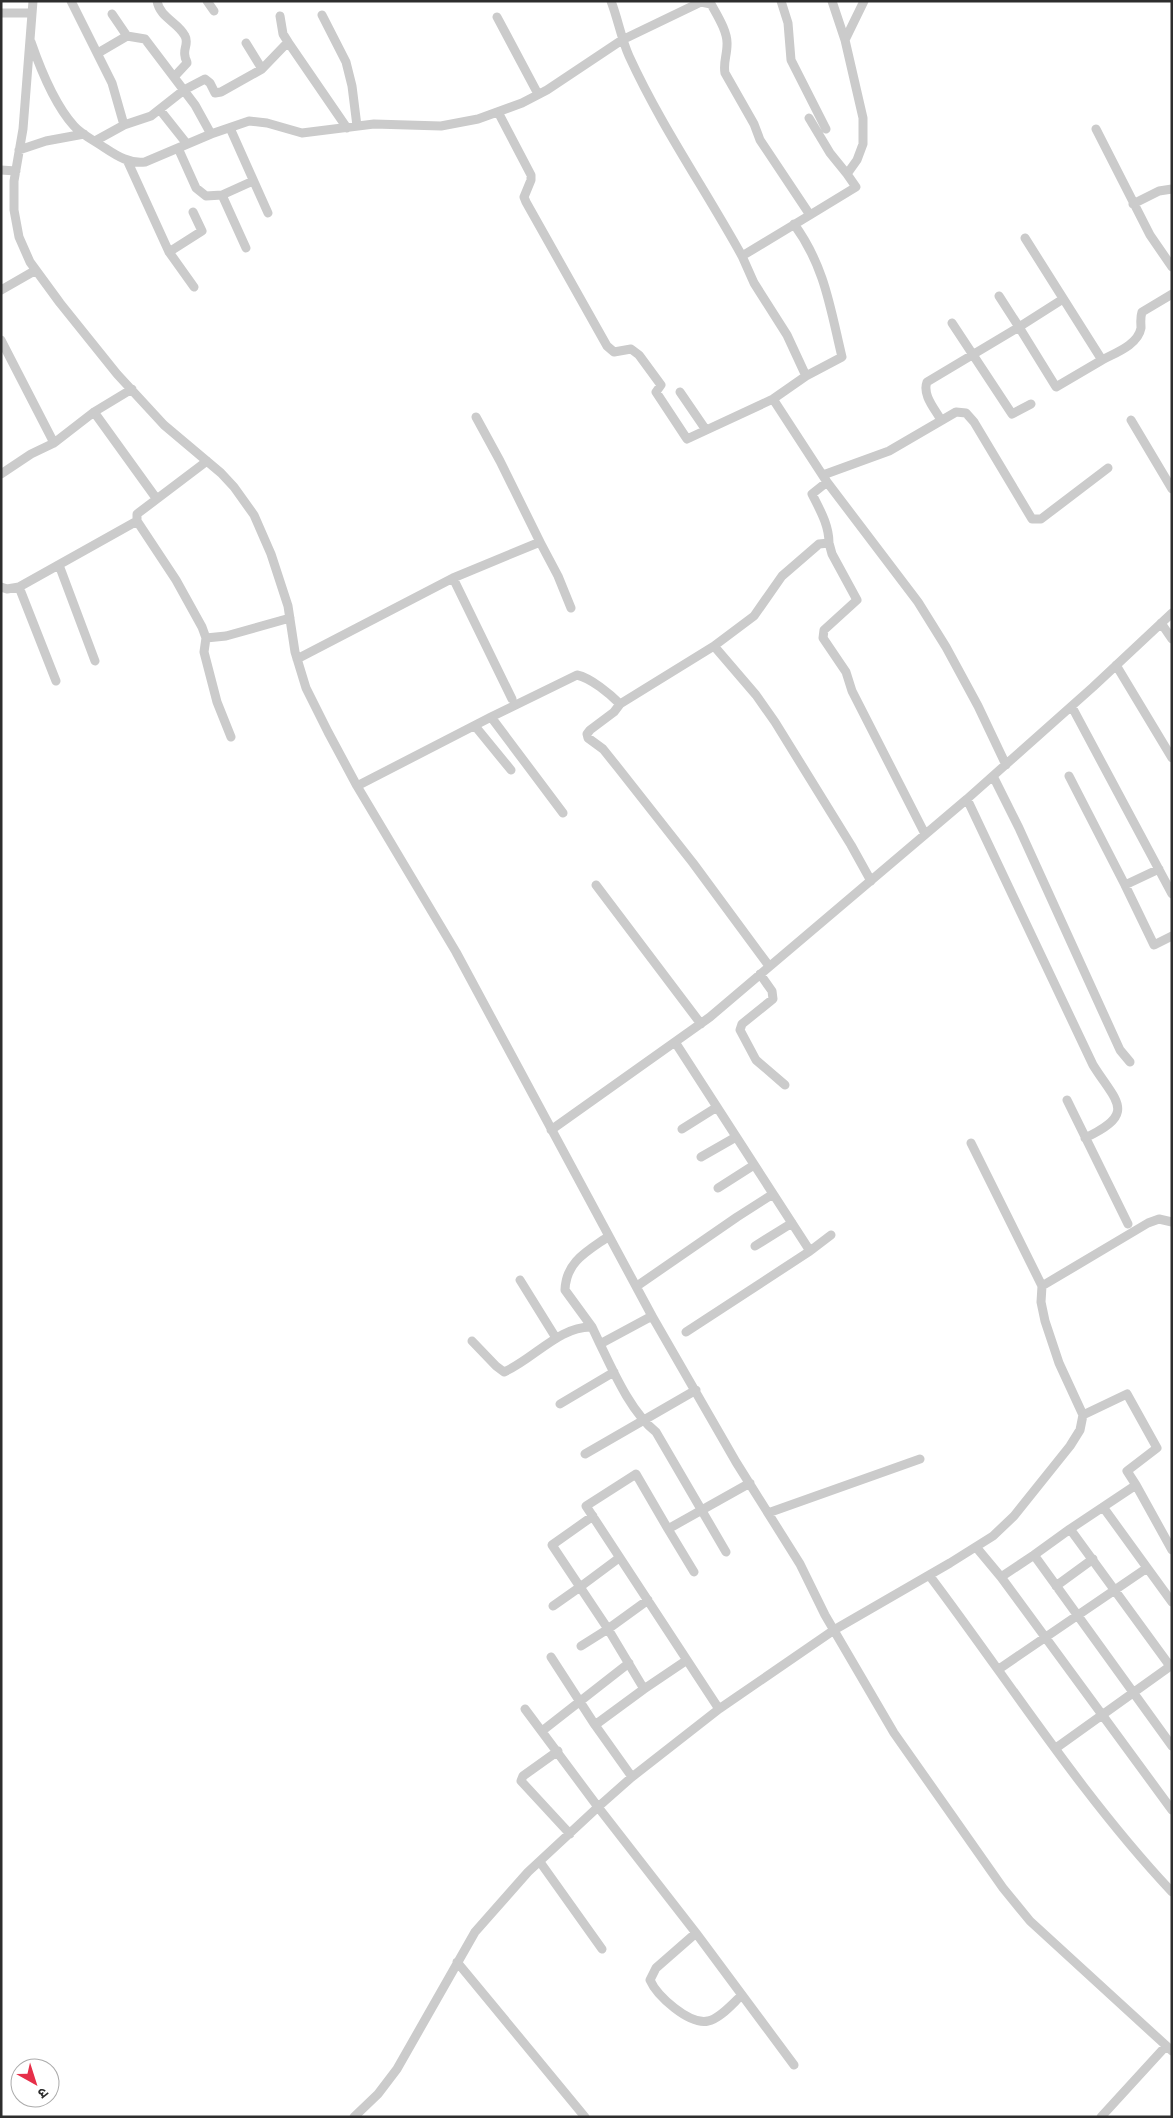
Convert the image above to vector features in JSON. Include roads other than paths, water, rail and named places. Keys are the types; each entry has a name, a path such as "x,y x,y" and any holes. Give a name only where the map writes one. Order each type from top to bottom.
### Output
{"street":[{"path":"33,1 16,171 14,210 19,237 36,270 111,367 164,425 207,461 234,487 254,515 288,606 297,659 306,688 357,786 456,952 652,1316 800,1564 834,1630 894,1733 1003,1888 1030,1921 1169,2049 1101,2117"},
{"path":"72,1 112,83 124,125"},
{"path":"157,1 164,15 182,32 187,42 184,54 188,63 174,77"},
{"path":"207,1 214,11"},
{"path":"611,1 622,40 650,100 714,206 742,256 754,283 788,335 806,376"},
{"path":"781,1 788,23 791,60 826,129"},
{"path":"832,1 845,40 862,113 864,132 857,160 847,174"},
{"path":"845,40 864,1"},
{"path":"30,39 39,63 60,105 73,125 95,141 127,160 136,163 145,162 211,134 250,121 267,123 302,133 374,124 441,126 478,119 538,94 622,40 701,2 711,4 727,38 723,66 725,73 754,124 760,140 810,215"},
{"path":"1,13 32,14"},
{"path":"112,14 127,36"},
{"path":"322,15 346,62 352,86 357,126"},
{"path":"280,16 283,34 347,128"},
{"path":"497,17 538,94"},
{"path":"98,53 127,36 145,39 195,105 211,134"},
{"path":"95,141 124,125 151,116 184,90 205,79 210,83 212,90 218,93 262,69 288,42"},
{"path":"246,43 262,69"},
{"path":"160,110 187,144"},
{"path":"498,112 531,176 524,197 526,202 607,346 614,352 631,349 639,355 662,385 656,392 687,439 773,399 806,376 842,357 817,261 809,245 794,224"},
{"path":"742,256 856,187 830,153 809,118"},
{"path":"230,128 268,213"},
{"path":"1096,130 1150,235 1172,268"},
{"path":"19,150 46,141 84,134"},
{"path":"178,148 196,188 206,196 222,195 253,182"},
{"path":"127,160 169,252 194,287"},
{"path":"1,170 16,171"},
{"path":"1133,204 1159,191 1172,189"},
{"path":"222,195 246,248"},
{"path":"169,252 202,231 193,212"},
{"path":"1025,238 1102,360"},
{"path":"1,290 36,270"},
{"path":"999,296 1056,387 1130,344 1137,338 1141,328 1142,312 1172,294"},
{"path":"941,420 926,394 927,382 1063,299"},
{"path":"952,323 1012,414 1031,404"},
{"path":"1,340 54,443"},
{"path":"1,474 31,454 54,443 94,412 132,389"},
{"path":"680,392 706,430"},
{"path":"773,399 825,478 918,602 946,647 978,706 1006,765"},
{"path":"94,412 156,498"},
{"path":"926,834 852,691 846,672 822,638 824,630 857,600 832,554 826,522 812,494 825,478 889,451 956,412 966,413 971,418 1032,519 1040,519 1108,468"},
{"path":"476,417 500,460 558,576 571,608"},
{"path":"1131,420 1172,489"},
{"path":"207,461 137,514 138,521 176,580 202,627 206,638 204,652 217,702 231,736"},
{"path":"1,587 7,589 19,586 138,521"},
{"path":"297,659 453,578 540,542"},
{"path":"770,966 693,863 603,749 588,738 587,734 614,712 620,704 714,646 754,616 782,576 819,544 829,543"},
{"path":"59,565 95,660"},
{"path":"453,578 512,699"},
{"path":"19,586 56,681"},
{"path":"551,1130 701,1024 1006,765 1172,612"},
{"path":"206,638 226,636 290,618"},
{"path":"1161,622 1172,639"},
{"path":"714,646 756,695 775,722 871,881"},
{"path":"1116,665 1172,758"},
{"path":"357,786 491,717 578,676 584,677 602,688 620,704"},
{"path":"1072,706 1172,894"},
{"path":"491,717 563,813"},
{"path":"475,726 511,770"},
{"path":"993,776 1120,1050 1130,1062"},
{"path":"1069,776 1154,945 1172,936"},
{"path":"967,798 1093,1065 1117,1100 1117,1115 1112,1122 1085,1138"},
{"path":"1125,885 1158,869"},
{"path":"596,885 701,1024"},
{"path":"760,974 772,991 773,999 742,1024 740,1030 756,1060 785,1085"},
{"path":"675,1042 810,1251"},
{"path":"1067,1100 1128,1224"},
{"path":"682,1129 717,1107"},
{"path":"701,1157 736,1136"},
{"path":"354,2117 378,2094 397,2069 475,1932 540,1862 598,1807 632,1777 719,1709 834,1630 929,1576 993,1536 1014,1516 1070,1446 1080,1430 1083,1415 1059,1363 1045,1322 1041,1302 1042,1286 971,1143"},
{"path":"718,1188 754,1165"},
{"path":"636,1286 736,1217 774,1194"},
{"path":"1042,1286 1148,1222 1159,1219 1172,1222"},
{"path":"755,1246 792,1224"},
{"path":"686,1332 810,1251 831,1235"},
{"path":"609,1236 574,1261 565,1280 565,1290 592,1327 614,1372 644,1422 656,1432 726,1552"},
{"path":"520,1280 556,1338"},
{"path":"600,1344 652,1316"},
{"path":"472,1341 504,1372 526,1360 556,1338 579,1326 592,1327"},
{"path":"560,1404 614,1372"},
{"path":"585,1454 644,1422 696,1390"},
{"path":"1083,1415 1127,1394 1157,1448 1127,1471 1172,1550"},
{"path":"768,1513 920,1459"},
{"path":"694,1572 636,1474 586,1506 719,1709"},
{"path":"668,1529 750,1483"},
{"path":"1001,1577 1136,1485"},
{"path":"1103,1507 1172,1602"},
{"path":"593,1516 552,1544 608,1629 644,1689"},
{"path":"1056,1748 1171,1666 1070,1529"},
{"path":"976,1547 1001,1577 1172,1810"},
{"path":"1034,1554 1172,1746"},
{"path":"553,1606 620,1558"},
{"path":"1056,1586 1093,1559"},
{"path":"999,1669 1147,1568"},
{"path":"929,1576 1092,1797 1144,1862 1172,1892"},
{"path":"581,1646 648,1600"},
{"path":"551,1658 632,1777"},
{"path":"595,1725 687,1660"},
{"path":"542,1731 629,1664"},
{"path":"525,1709 794,2065"},
{"path":"558,1751 523,1776 521,1781 570,1834"},
{"path":"540,1862 602,1948"},
{"path":"696,1933 656,1968 650,1980 653,1987 664,2000 678,2011 704,2021 715,2018 742,1995"},
{"path":"457,1962 585,2117"}]}
